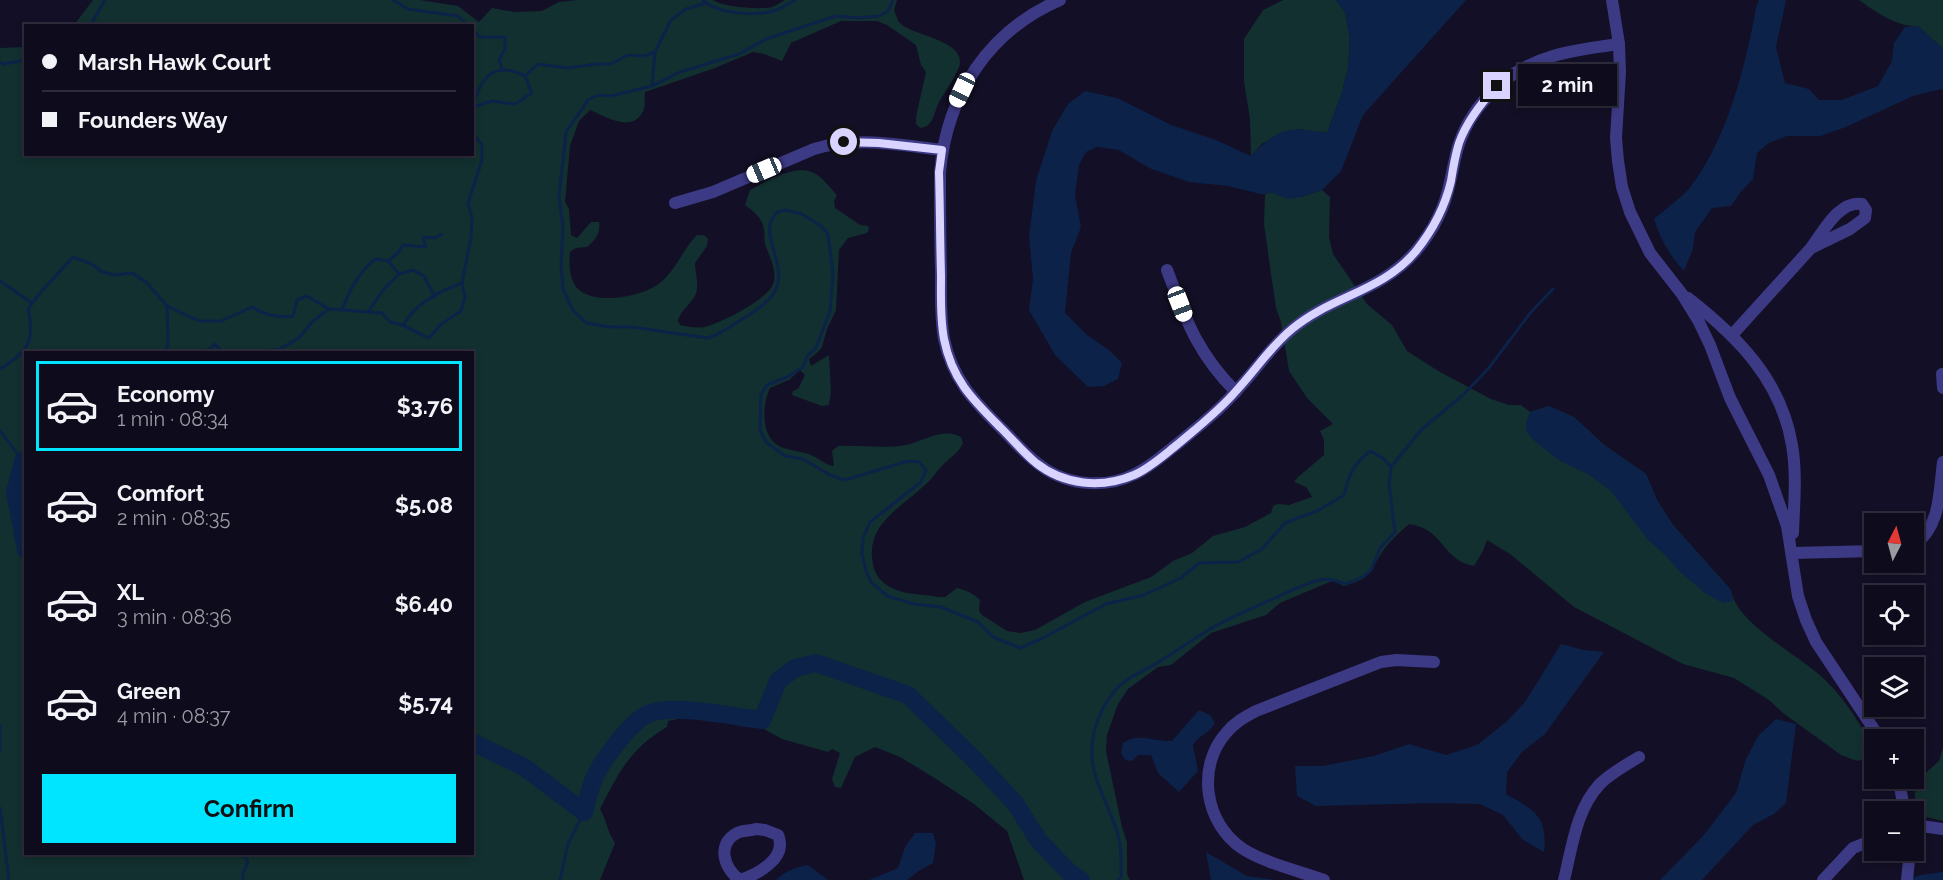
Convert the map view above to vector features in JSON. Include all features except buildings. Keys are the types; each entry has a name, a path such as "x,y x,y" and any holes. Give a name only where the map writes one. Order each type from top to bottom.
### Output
{"street":[{"path":"1060,0 1035,13 1017,26 984,57 956,105 946,129 939,172 941,320 948,356 961,385 973,401 1036,462 1049,472 1075,482 1104,483 1120,480 1140,472 1158,460 1214,414 1292,328 1324,307 1367,289 1384,279 1414,253 1426,237 1444,202 1464,131 1474,113 1497,86 1526,66 1546,57 1578,49 1619,44"},
{"path":"1612,0 1619,44 1620,72 1616,138 1622,187 1629,212 1640,235 1665,274 1682,294 1732,335 1759,365 1771,384 1788,425 1793,446 1795,468 1792,553"},
{"path":"675,203 713,192 829,144 860,141 942,150"},
{"path":"1732,335 1811,248"},
{"path":"1167,270 1197,342 1209,362 1236,392"},
{"path":"1682,294 1702,329 1730,398 1770,475 1787,526 1798,596 1806,620 1816,642 1874,729"},
{"path":"1942,374 1943,388"},
{"path":"1924,536 1935,520 1943,462"},
{"path":"1792,553 1864,551"},
{"path":"1324,880 1255,855 1234,842 1223,830 1215,816 1208,792 1209,768 1217,746 1225,733 1243,718 1357,671 1381,662 1396,660 1434,662"},
{"path":"1564,880 1578,824 1589,799 1611,774 1639,757"},
{"path":"1924,826 1943,829"},
{"path":"747,830 765,830 778,835 781,846 776,858 753,876 740,880 734,876 726,864 724,855 728,842 738,833 747,830"},
{"path":"1823,880 1844,856 1853,848 1864,843"},
{"path":"1907,876 1909,861"}],"green space":[{"path":"93,0 420,0 458,6 479,22 492,8 515,12 542,11 559,2 577,0 713,0 733,6 759,8 772,7 785,0 897,0 894,10 900,23 906,28 947,45 960,58 959,67 928,125 920,128 916,124 926,72 921,65 916,45 887,25 877,21 841,21 791,43 782,61 753,52 715,68 645,92 644,109 638,118 632,121 610,119 590,110 579,121 570,146 565,202 569,209 571,235 577,238 591,222 599,222 598,233 593,242 587,247 576,248 570,252 570,271 574,284 585,294 595,297 618,298 652,288 671,272 697,235 704,235 708,239 707,246 695,263 696,293 678,321 680,325 694,327 708,326 734,315 763,296 773,284 774,269 765,244 763,225 758,216 745,205 750,190 789,172 805,170 812,172 837,195 834,201 835,208 860,225 868,226 867,233 848,238 839,250 836,310 822,347 809,359 811,366 829,355 831,392 829,405 822,406 792,395 805,375 800,370 789,380 770,388 764,412 766,429 774,442 781,447 809,454 834,466 832,451 838,446 898,446 948,433 961,437 963,443 956,453 928,482 887,518 874,538 873,564 877,575 885,584 903,592 938,597 945,597 957,588 964,590 980,600 979,611 982,615 1007,631 1021,633 1035,630 1085,602 1151,577 1173,561 1192,553 1213,536 1245,527 1271,513 1273,506 1289,505 1312,497 1306,487 1294,482 1324,455 1324,440 1320,431 1333,424 1307,398 1289,371 1281,322 1276,308 1264,224 1265,195 1269,192 1301,197 1322,190 1330,197 1329,237 1333,254 1367,304 1392,325 1407,351 1440,372 1491,399 1509,405 1521,405 1530,412 1549,406 1574,417 1603,444 1646,474 1657,500 1673,525 1731,590 1735,603 1744,615 1832,687 1864,731 1864,759 1857,761 1841,755 1783,713 1769,700 1734,678 1683,664 1574,607 1510,554 1487,540 1474,566 1455,558 1430,532 1409,524 1388,545 1362,580 1344,586 1332,581 1280,603 1266,615 1211,633 1171,665 1158,667 1128,689 1118,704 1107,735 1106,751 1127,843 1127,874 1130,880 1024,880 1007,831 974,804 900,757 875,747 855,757 841,788 835,787 832,779 840,753 832,749 828,752 782,739 760,727 735,724 732,721 688,717 668,721 667,727 654,735 627,762 613,784 600,809 615,843 600,880 0,880 0,48 24,47 24,156 474,156 474,24 75,24"},
{"path":"1283,0 1336,0 1345,12 1350,39 1348,68 1341,96 1327,133 1298,129 1263,143 1251,156 1250,119 1244,82 1244,39 1263,10"},
{"path":"1859,0 1943,0 1943,49 1918,26 1895,22"},
{"path":"1943,747 1943,821 1924,816 1924,801 1915,801 1916,789 1924,789 1924,774 1939,761"}],"water":[{"path":"1336,0 1466,0 1363,115 1341,171 1322,190 1288,199 1269,192 1265,195 1228,186 1189,182 1149,168 1119,150 1097,147 1086,152 1079,165 1075,195 1081,227 1071,253 1065,313 1087,335 1109,350 1122,363 1118,379 1104,386 1088,387 1055,355 1029,310 1033,279 1029,237 1036,181 1052,131 1068,104 1085,91 1117,98 1171,125 1216,140 1251,156 1269,139 1285,131 1302,130 1327,133 1341,96 1348,68 1350,39 1345,12"},
{"path":"1759,0 1786,0 1776,47 1785,83 1809,89 1819,100 1842,100 1878,86 1892,61 1894,43 1905,27 1918,26 1943,49 1943,91 1942,89 1913,96 1846,127 1820,136 1787,136 1769,143 1757,153 1753,179 1731,206 1712,208 1695,232 1693,249 1684,271 1666,247 1654,219 1692,185 1716,145 1740,77"},
{"path":"1549,406 1574,417 1603,444 1646,474 1657,500 1673,525 1731,590 1733,601 1723,603 1706,594 1647,539 1611,491 1588,474 1560,461 1532,439 1526,430 1530,412"},
{"path":"1561,644 1604,652 1545,734 1522,752 1507,772 1506,794 1532,810 1541,822 1545,840 1544,852 1523,840 1503,815 1480,804 1316,806 1297,796 1295,766 1323,766 1374,756 1409,744 1446,755 1477,745 1506,722 1525,702"},
{"path":"1199,710 1210,715 1215,723 1193,745 1198,771 1179,792 1158,773 1151,755 1138,755 1132,761 1125,760 1121,753 1123,743 1135,738 1172,741"},
{"path":"1776,719 1796,724 1786,803 1774,814 1753,825 1702,880 1660,880 1703,836 1736,793 1746,759 1758,736"},
{"path":"915,833 933,833 936,843 933,863 907,880 869,880 898,868 905,847"},
{"path":"1206,852 1247,876 1276,880 1211,880"},
{"path":"808,865 828,880 776,880 791,870"},
{"path":"1943,872 1943,880 1904,880 1921,875"}],"waterway":[{"path":"91,24 105,0"},
{"path":"393,0 408,9 458,16 467,24"},
{"path":"703,0 709,5 737,13 766,13 782,8 795,0"},
{"path":"893,0 888,11 879,16 858,18 836,16 766,39 739,54 680,72 652,86 611,96 598,95 588,100 566,132 559,197 563,226 561,265 563,289 572,309 586,323 707,338 717,335 760,307 773,294 779,277 771,240 770,222 777,212 786,210 802,214 821,226 828,234 833,274 830,311 816,348 807,356 803,367 767,385 761,394 760,430 766,442 785,456 803,459 830,475 845,480 908,461 919,462 926,470 921,482 870,522 863,538 862,553 871,582 887,596 914,604 941,607 978,622 993,637 1020,648 1106,604 1144,595 1181,578 1199,563 1238,562 1262,549 1285,523 1319,510 1344,495 1352,470 1370,451 1383,458 1391,467"},
{"path":"474,107 492,101 515,104 532,93 525,76 538,64 567,68 611,64 628,55 644,56 655,52 671,20 686,9 706,3"},
{"path":"474,31 480,37 505,37 505,49 499,60 502,69"},
{"path":"652,86 655,52"},
{"path":"0,62 4,64 24,60"},
{"path":"474,104 484,80 497,71 505,70 525,76"},
{"path":"265,351 280,349 299,338 313,321 329,309 382,313 390,322 406,326 429,338 440,325 461,311 465,297 462,283 471,238 472,218 468,203 482,160 482,144 474,136"},
{"path":"388,261 398,253 403,245 426,247 423,237 435,238 442,234"},
{"path":"0,369 17,357 27,345 31,329 28,309 73,257 92,264 102,272 116,275 132,273 146,282 167,306 199,321 221,321 252,307 272,315 293,316 297,300 307,296 329,309"},
{"path":"342,310 355,282 364,269 376,259 388,261 399,274"},
{"path":"368,312 384,289 399,274 413,270 424,276 435,297"},
{"path":"0,281 32,303"},
{"path":"404,324 421,304 462,283"},
{"path":"1118,880 1121,877 1119,837 1096,778 1092,756 1097,721 1113,693 1127,680 1231,618 1296,588 1327,579 1346,584 1364,576 1371,570 1380,548 1395,532 1389,484 1391,467 1421,430 1463,395 1488,369 1531,312 1553,289"},
{"path":"166,351 167,306"},
{"path":"207,351 215,344 221,351"},
{"path":"0,431 24,461"},
{"path":"23,461 15,492 24,539"},
{"path":"474,743 524,767 584,812 593,781 602,764 616,744 641,718 659,711 687,710 762,720 778,681 795,668 816,663 908,695 974,759 1015,803 1039,841 1070,873 1081,880"},
{"path":"0,726 0,751"},
{"path":"0,808 9,880"},
{"path":"560,880 568,844 584,812"},
{"path":"243,880 243,873 248,862 244,855"}],"route":[{"path":"844,142 860,141 942,150 939,172 941,320 948,356 954,372 973,401 1049,472 1075,482 1104,483 1120,480 1146,468 1214,414 1292,328 1324,307 1367,289 1384,279 1414,253 1437,220 1464,131 1474,113 1497,86"}]}
